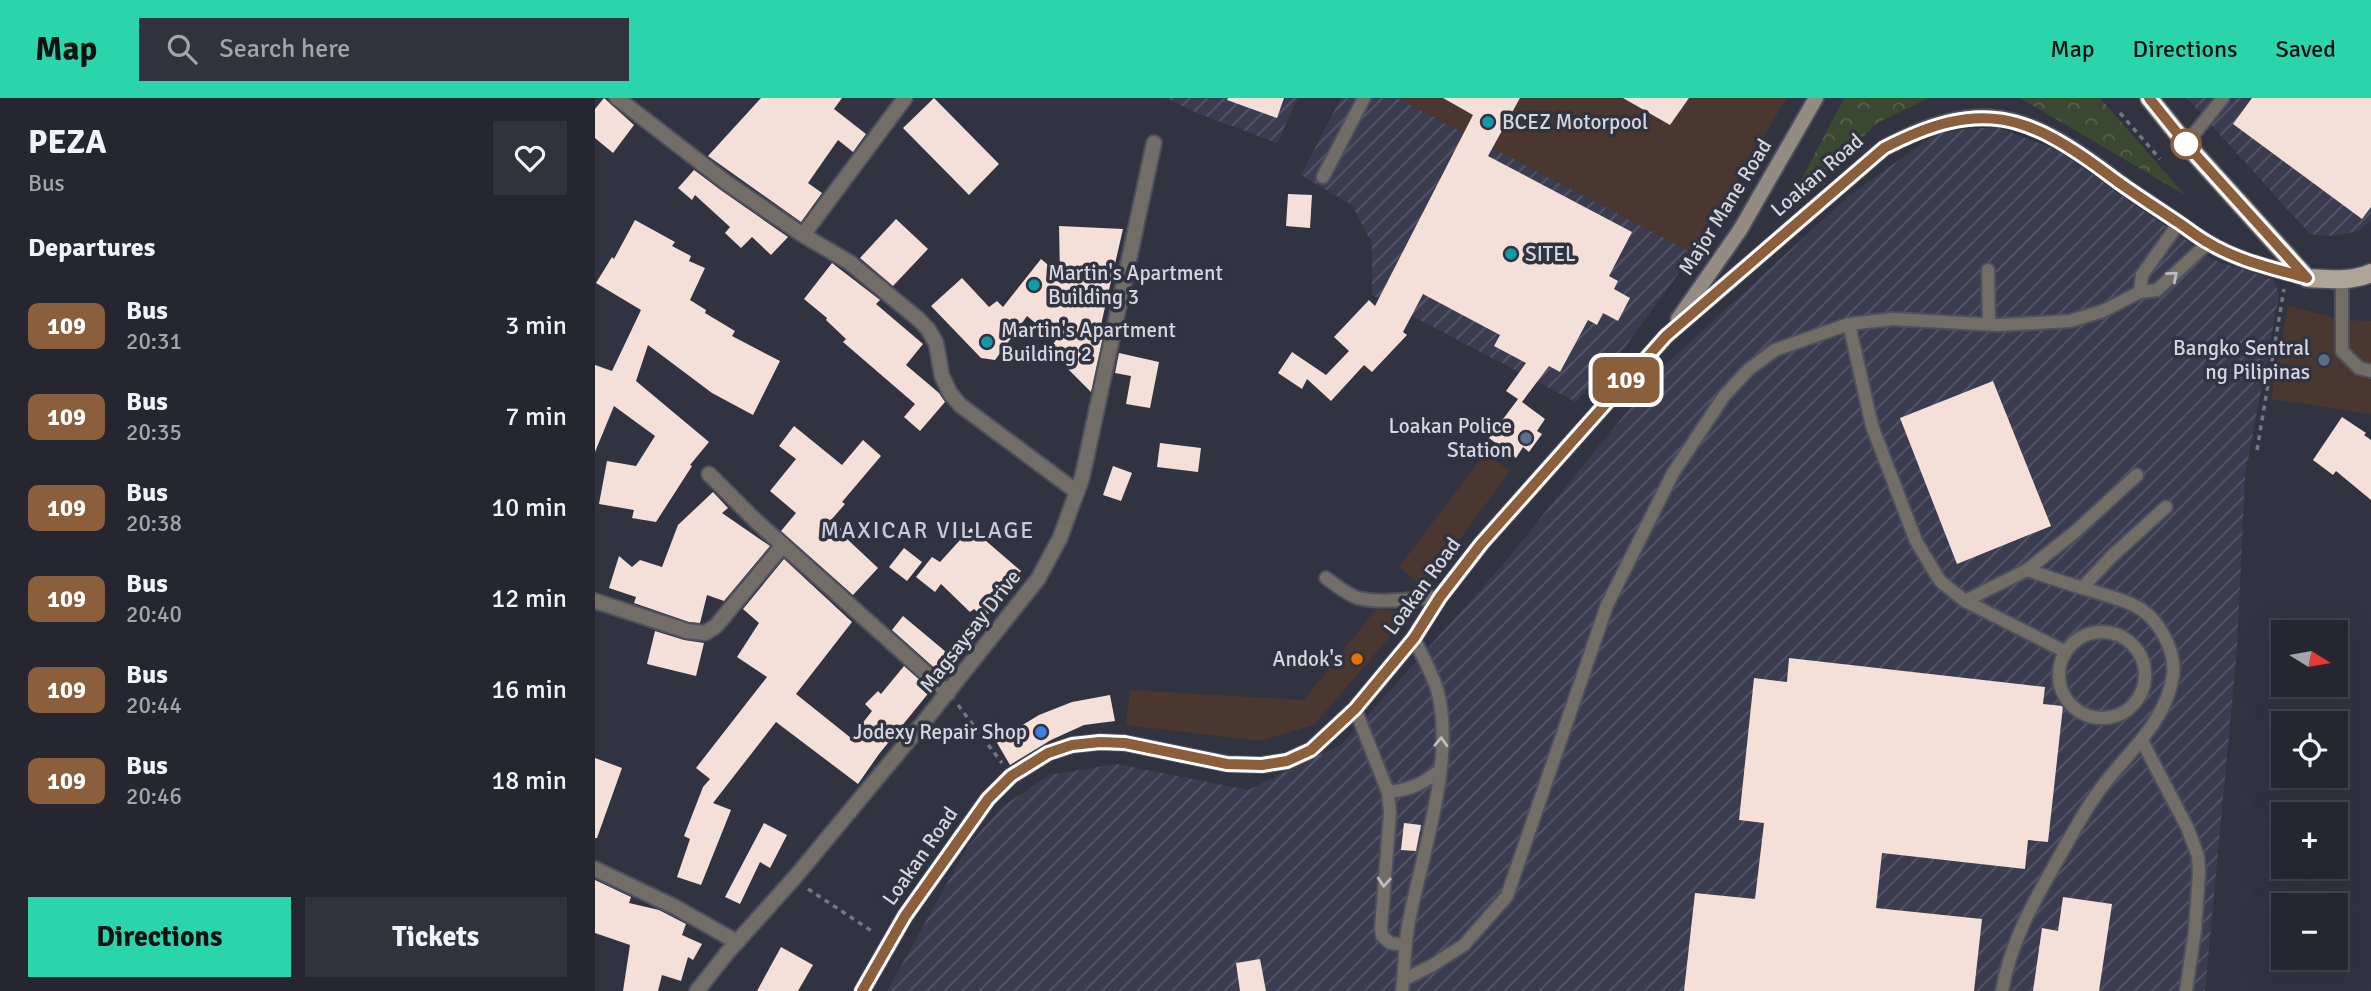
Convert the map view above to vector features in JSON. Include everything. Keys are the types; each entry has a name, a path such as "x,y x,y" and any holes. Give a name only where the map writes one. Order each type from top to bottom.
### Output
{"main road":[{"name":"Major Mane Road","path":"1666,336 1740,230 1816,98"},
{"path":"2149,98 2186,144 2307,278"},
{"name":"Loakan Road","path":"862,991 905,916 988,799 1011,776 1048,753 1072,745 1125,743 1227,764 1262,765 1287,761 1311,750 1355,709 1414,638 1440,597 1481,544 1666,336 1884,148 1911,131 1950,117 1981,114 2001,115 2031,124 2066,142 2208,243 2253,264 2307,278 2342,280 2360,278 2371,273"}],"street":[{"path":"617,98 727,183 803,235 849,262 917,318 928,329 936,343 942,376 950,393 960,405 1077,492"},
{"path":"803,235 905,98"},
{"name":"Magsaysay Drive","path":"697,991 948,693 1038,579 1060,538 1077,492 1092,437 1154,143"},
{"path":"709,474 783,545 948,693"},
{"path":"595,601 687,631 705,633 716,626 783,545"},
{"path":"595,869 675,907 737,942"}],"lane":[{"path":"1323,177 1364,98"},
{"path":"2186,144 2223,98"},
{"path":"2140,292 2142,275 2179,223"},
{"path":"1403,986 1464,945 1507,896 1607,605 1674,473 1724,397 1748,370 1775,349 1849,324 1893,319 1989,324 2070,321 2103,311 2140,292 2157,290 2208,243"},
{"path":"1988,270 1989,324"},
{"path":"2342,280 2342,351 2359,368 2371,371"},
{"path":"1849,324 1872,426 1916,541 1940,581 1965,601 2064,651"},
{"path":"1965,601 2027,569 2076,531 2137,475"},
{"path":"2082,588 2112,556 2166,507"},
{"path":"2002,991 2020,930 2040,891 2095,795 2156,721 2173,673 2169,647 2144,611 2124,601 2027,569"},
{"path":"1326,578 1358,598 1375,600 1440,597"},
{"path":"2104,630 2122,636 2141,654 2146,677 2140,699 2123,714 2100,720 2078,713 2062,696 2058,673 2064,651 2081,635 2104,630"},
{"path":"1403,986 1405,945 1434,810 1439,771 1441,712 1437,692 1414,638"},
{"path":"1355,709 1388,792 1390,813 1381,928 1384,940 1405,945"},
{"path":"2142,741 2187,827 2198,856 2195,930 2186,991"},
{"path":"1388,792 1411,789 1439,771"}],"path":[{"path":"2120,113 2160,159"},
{"path":"2256,450 2287,273"},
{"path":"948,693 1011,776"},
{"path":"804,886 882,938"}],"shaded area":[{"path":"1166,98 1298,98 1277,143 1197,113"},
{"name":"SITEL","path":"1341,98 1397,98 1693,253 1628,343 1576,402 1372,295 1372,244 1352,205 1301,175"},
{"path":"1397,98 1787,98 1693,253"},
{"path":"2187,98 2371,98 2371,220 2359,231 2333,236 2310,234"},
{"path":"1997,127 2059,151 2214,260 2274,280 2279,295 2245,475 2237,649 2205,991 887,991 968,846 1002,807 1049,775 1117,764 1248,790 1342,744 1500,568 1665,365 1850,195 1940,131"},
{"name":"Bangko Sentral ng Pilipinas","path":"2288,306 2343,320 2371,321 2371,414 2271,399"},
{"path":"1485,453 1510,471 1424,588 1399,567"},
{"path":"1376,609 1411,612 1314,725 1259,741 1126,725 1130,690 1304,700"}],"green space":[{"path":"1844,98 1929,98 1877,123 1782,217"},
{"path":"2020,98 2100,98 2185,195"}],"building":[{"path":"604,98 634,125 613,153 595,138 595,109"},
{"path":"761,98 842,98 834,109 866,134 853,152 838,140 808,183 822,193 801,222 708,156"},
{"path":"934,98 999,164 969,195 903,128"},
{"path":"1284,98 1277,118 1227,100"},
{"name":"SITEL","path":"1443,98 1520,98 1488,156 1632,232 1609,276 1618,281 1614,289 1630,298 1618,321 1603,313 1597,325 1588,320 1560,372 1549,366 1522,402 1545,419 1537,431 1542,434 1529,452 1523,447 1516,458 1489,438 1518,399 1506,391 1526,363 1494,346 1500,335 1423,294 1403,332 1407,335 1372,372 1364,365 1331,401 1307,379 1302,389 1278,373 1292,352 1326,375 1349,351 1334,337 1369,300 1375,306 1473,115"},
{"path":"1623,98 1689,98 1670,125"},
{"path":"2252,98 2371,98 2371,207 2362,219 2233,124"},
{"path":"694,170 788,237 771,255 752,237 741,248 725,233 730,227 695,195 692,200 678,188"},
{"path":"1288,194 1312,195 1310,228 1286,226"},
{"path":"896,219 928,249 893,286 860,258"},
{"path":"635,220 675,242 672,246 691,256 689,261 705,268 690,300 706,310 705,313 735,331 732,336 780,361 753,415 712,393 648,345 636,381 709,442 690,465 692,466 656,522 632,518 634,510 599,504 607,461 636,466 655,436 614,406 595,452 595,365 612,371 641,310 596,283 612,257 614,259"},
{"path":"1059,226 1123,229 1100,329 1104,332 1091,392 1049,350 1056,340 1027,316 995,360 981,358 931,306 962,278 989,307 997,301 1003,307 1041,259 1060,275"},
{"path":"832,263 880,300 876,304 923,344 906,365 939,393 945,402 920,431 904,417 915,404 843,342 846,339 827,318 804,299"},
{"path":"1119,353 1159,362 1150,408 1126,404 1131,376 1115,373"},
{"path":"1993,381 2051,526 1957,564 1900,418"},
{"path":"2342,417 2366,433 2364,435 2371,440 2371,500 2336,471 2333,475 2313,460"},
{"path":"794,426 842,465 863,440 881,456 842,502 845,504 831,520 878,568 853,595 781,531 796,513 770,491 796,459 779,446"},
{"path":"1160,443 1201,448 1198,472 1157,467"},
{"path":"1113,466 1132,473 1121,501 1103,495"},
{"path":"713,492 728,508 722,513 770,546 724,601 707,595 700,623 689,622 634,603 636,597 609,588 619,556 632,567 640,560 662,567 678,525"},
{"path":"971,528 1021,571 985,618 974,609 970,612 941,584 935,592 916,577 932,557 940,562"},
{"path":"904,548 922,562 907,581 889,567"},
{"path":"784,559 852,622 796,694 851,738 872,711 865,704 878,691 881,694 904,666 931,690 858,784 776,722 713,803 731,810 701,885 677,877 690,839 684,836 703,787 710,779 696,768 767,677 737,657 759,623 743,609"},
{"path":"903,616 952,657 939,672 892,630"},
{"path":"655,631 704,643 696,676 647,664"},
{"path":"1789,658 2045,687 2043,704 2063,706 2048,842 2028,840 2025,869 1882,853 1876,908 1982,919 1974,991 1684,991 1695,893 1755,899 1764,823 1739,820 1754,678 1787,682"},
{"path":"1110,695 1115,721 1084,725 1051,740 1010,765 996,741 1039,715 1072,702"},
{"path":"595,758 622,768 597,838 595,838"},
{"path":"764,823 787,835 770,868 760,862 740,904 725,897"},
{"path":"1404,823 1421,825 1416,851 1401,850"},
{"path":"595,880 631,897 629,903 659,910 686,924 682,935 702,944 693,960 688,957 681,981 662,975 658,991 623,991 630,945 595,933"},
{"path":"2063,897 2112,904 2099,991 2033,991 2042,928 2058,931"},
{"path":"781,947 813,965 798,991 757,991"},
{"path":"1260,959 1266,991 1240,991 1236,963"}],"bus line":[{"name":"109","path":"862,991 905,916 988,799 1011,776 1048,753 1072,745 1125,743 1227,764 1262,765 1287,761 1311,750 1355,709 1414,638 1440,597 1481,544 1666,336 1829,194 1884,148 1911,131 1950,117 1981,114 2001,115 2031,124 2066,142 2208,243 2253,264 2307,278 2186,144 2149,98"}],"place":[{"name":"BCEZ Motorpool","path":"1488,122"},
{"name":"SITEL","path":"1511,254"},
{"name":"Martin's Apartment Building 3","path":"1034,285"},
{"name":"Martin's Apartment Building 2","path":"987,342"},
{"name":"Bangko Sentral ng Pilipinas","path":"2324,360"},
{"name":"Loakan Police Station","path":"1526,438"},
{"name":"Andok's","path":"1357,659"},
{"name":"Jodexy Repair Shop","path":"1041,732"}],"district":[{"name":"MAXICAR VILLAGE","path":"928,530"}]}
